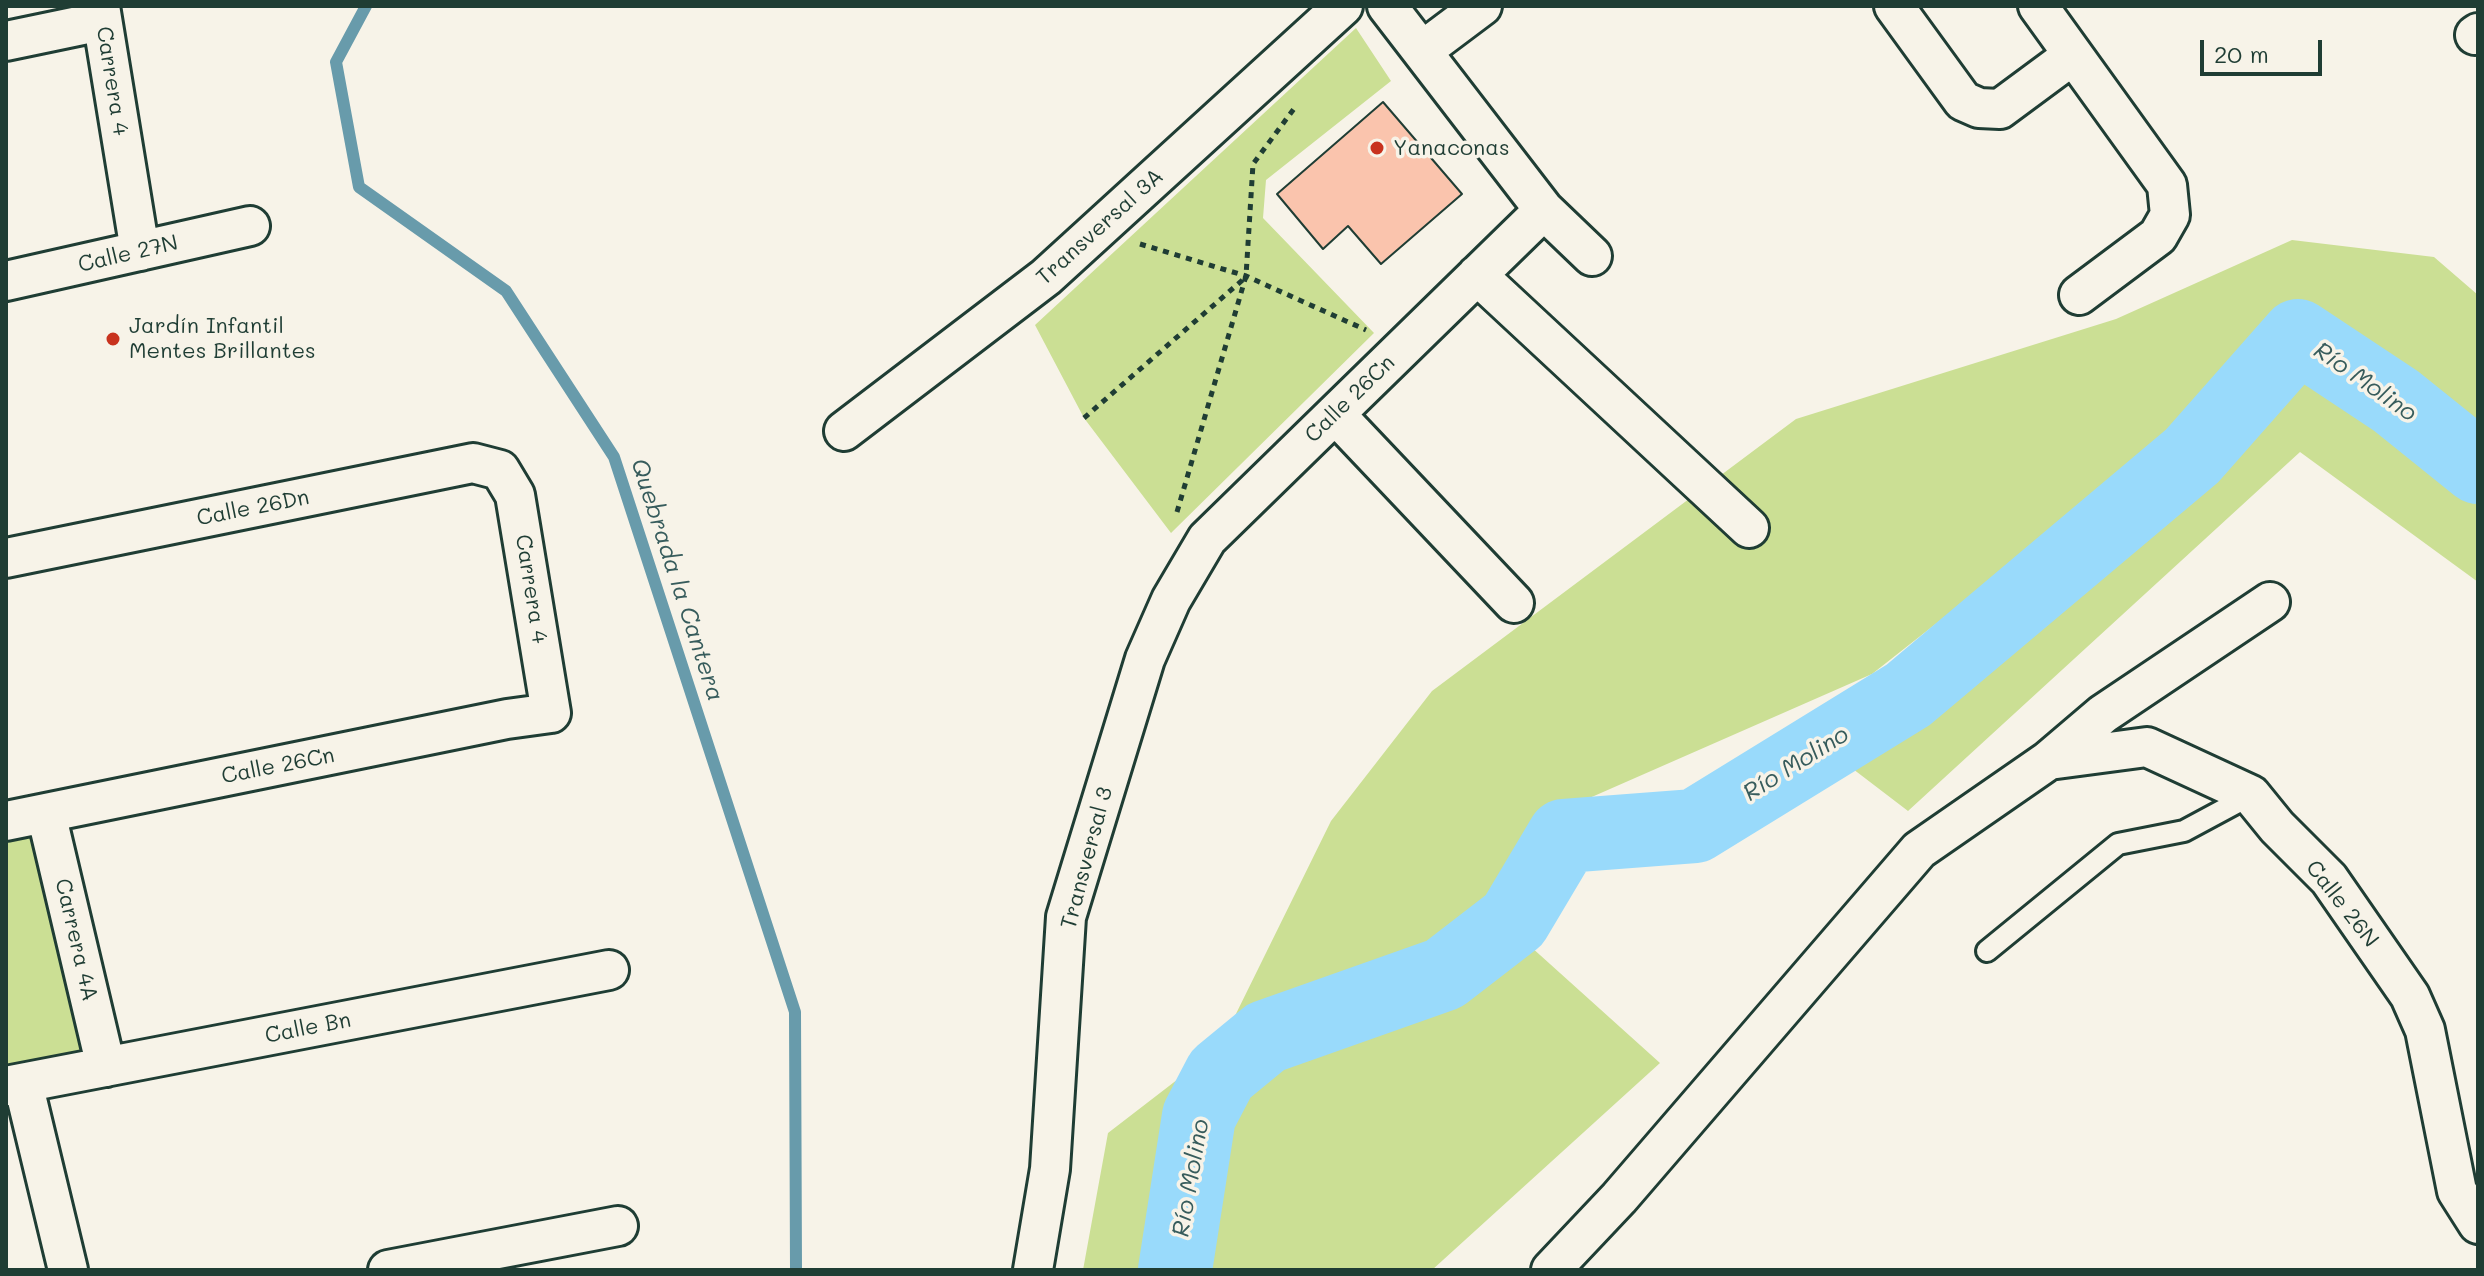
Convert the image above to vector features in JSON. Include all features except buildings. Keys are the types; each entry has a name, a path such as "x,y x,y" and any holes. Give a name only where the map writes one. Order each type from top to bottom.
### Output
{"street":[{"name":"Transversal 3A","path":"844,431 1046,277 1343,6"},
{"path":"1387,6 1544,210 1592,256"},
{"path":"1422,51 1482,6"},
{"path":"1894,6 1963,101 1979,108 2000,109 2073,55"},
{"path":"2038,6 2167,185 2170,215 2158,236 2079,295"},
{"path":"6,41 101,14"},
{"name":"Carrera 4","path":"101,14 140,251"},
{"name":"Calle 26Cn","path":"1171,600 1207,539 1544,210"},
{"name":"Calle 27N","path":"6,281 250,226"},
{"path":"1477,275 1749,528"},
{"path":"1335,414 1514,603"},
{"name":"Calle 26Dn","path":"6,558 473,463 500,470"},
{"name":"Carrera 4","path":"500,470 515,495 551,713"},
{"name":"Transversal 3","path":"1033,1270 1050,1169 1066,917 1145,659 1171,600"},
{"path":"1551,1270 1619,1198 1919,850 2049,760 2103,714 2270,602"},
{"name":"Calle 26Cn","path":"6,821 507,719 551,713"},
{"name":"Calle 26N","path":"2049,760 2147,747 2251,795 2277,827 2329,879 2410,996 2425,1030 2457,1191 2478,1224"},
{"name":"Carrera 4A","path":"46,813 106,1067"},
{"name":"Calle Bn","path":"14,1085 609,970"},
{"path":"14,1085 68,1270"},
{"path":"388,1270 618,1226"}],"lane":[{"path":"1987,951 2118,844 2184,831 2251,795"}],"path":[{"path":"1175,518 1246,276 1253,164 1300,102"},
{"path":"1097,231 1246,276 1374,333 1402,349"},
{"path":"1084,418 1246,276"}],"green space":[{"path":"1356,28 1391,81 1266,180 1263,218 1374,333 1171,533 1084,418 1035,325"},
{"path":"2292,240 2434,257 2478,295 2478,456 2290,309 2101,494 1872,674 1553,814 1518,879 1440,953 1218,1055 1179,1124 1160,1270 1083,1270 1108,1133 1208,1056 1228,1030 1331,821 1432,691 1796,419 2116,319"},
{"path":"2300,364 2478,502 2478,582 2300,452 1908,811 1853,769 1983,660"},
{"path":"46,813 106,1067 6,1086 6,821"},
{"path":"1520,937 1660,1063 1432,1270 1210,1270 1225,1103 1317,1036 1451,987"}],"waterway":[{"name":"Quebrada la Cantera","path":"366,6 336,62 359,187 506,291 614,457 795,1012 796,1270"},
{"name":"Río Molino","path":"1175,1270 1199,1116 1221,1074 1266,1037 1444,974 1514,920 1564,836 1695,826 1908,695 2192,456 2298,336 2396,401 2478,467"}],"place":[{"name":"Yanaconas","path":"1377,148"},
{"name":"Jardín Infantil Mentes Brillantes","path":"113,339"}]}
